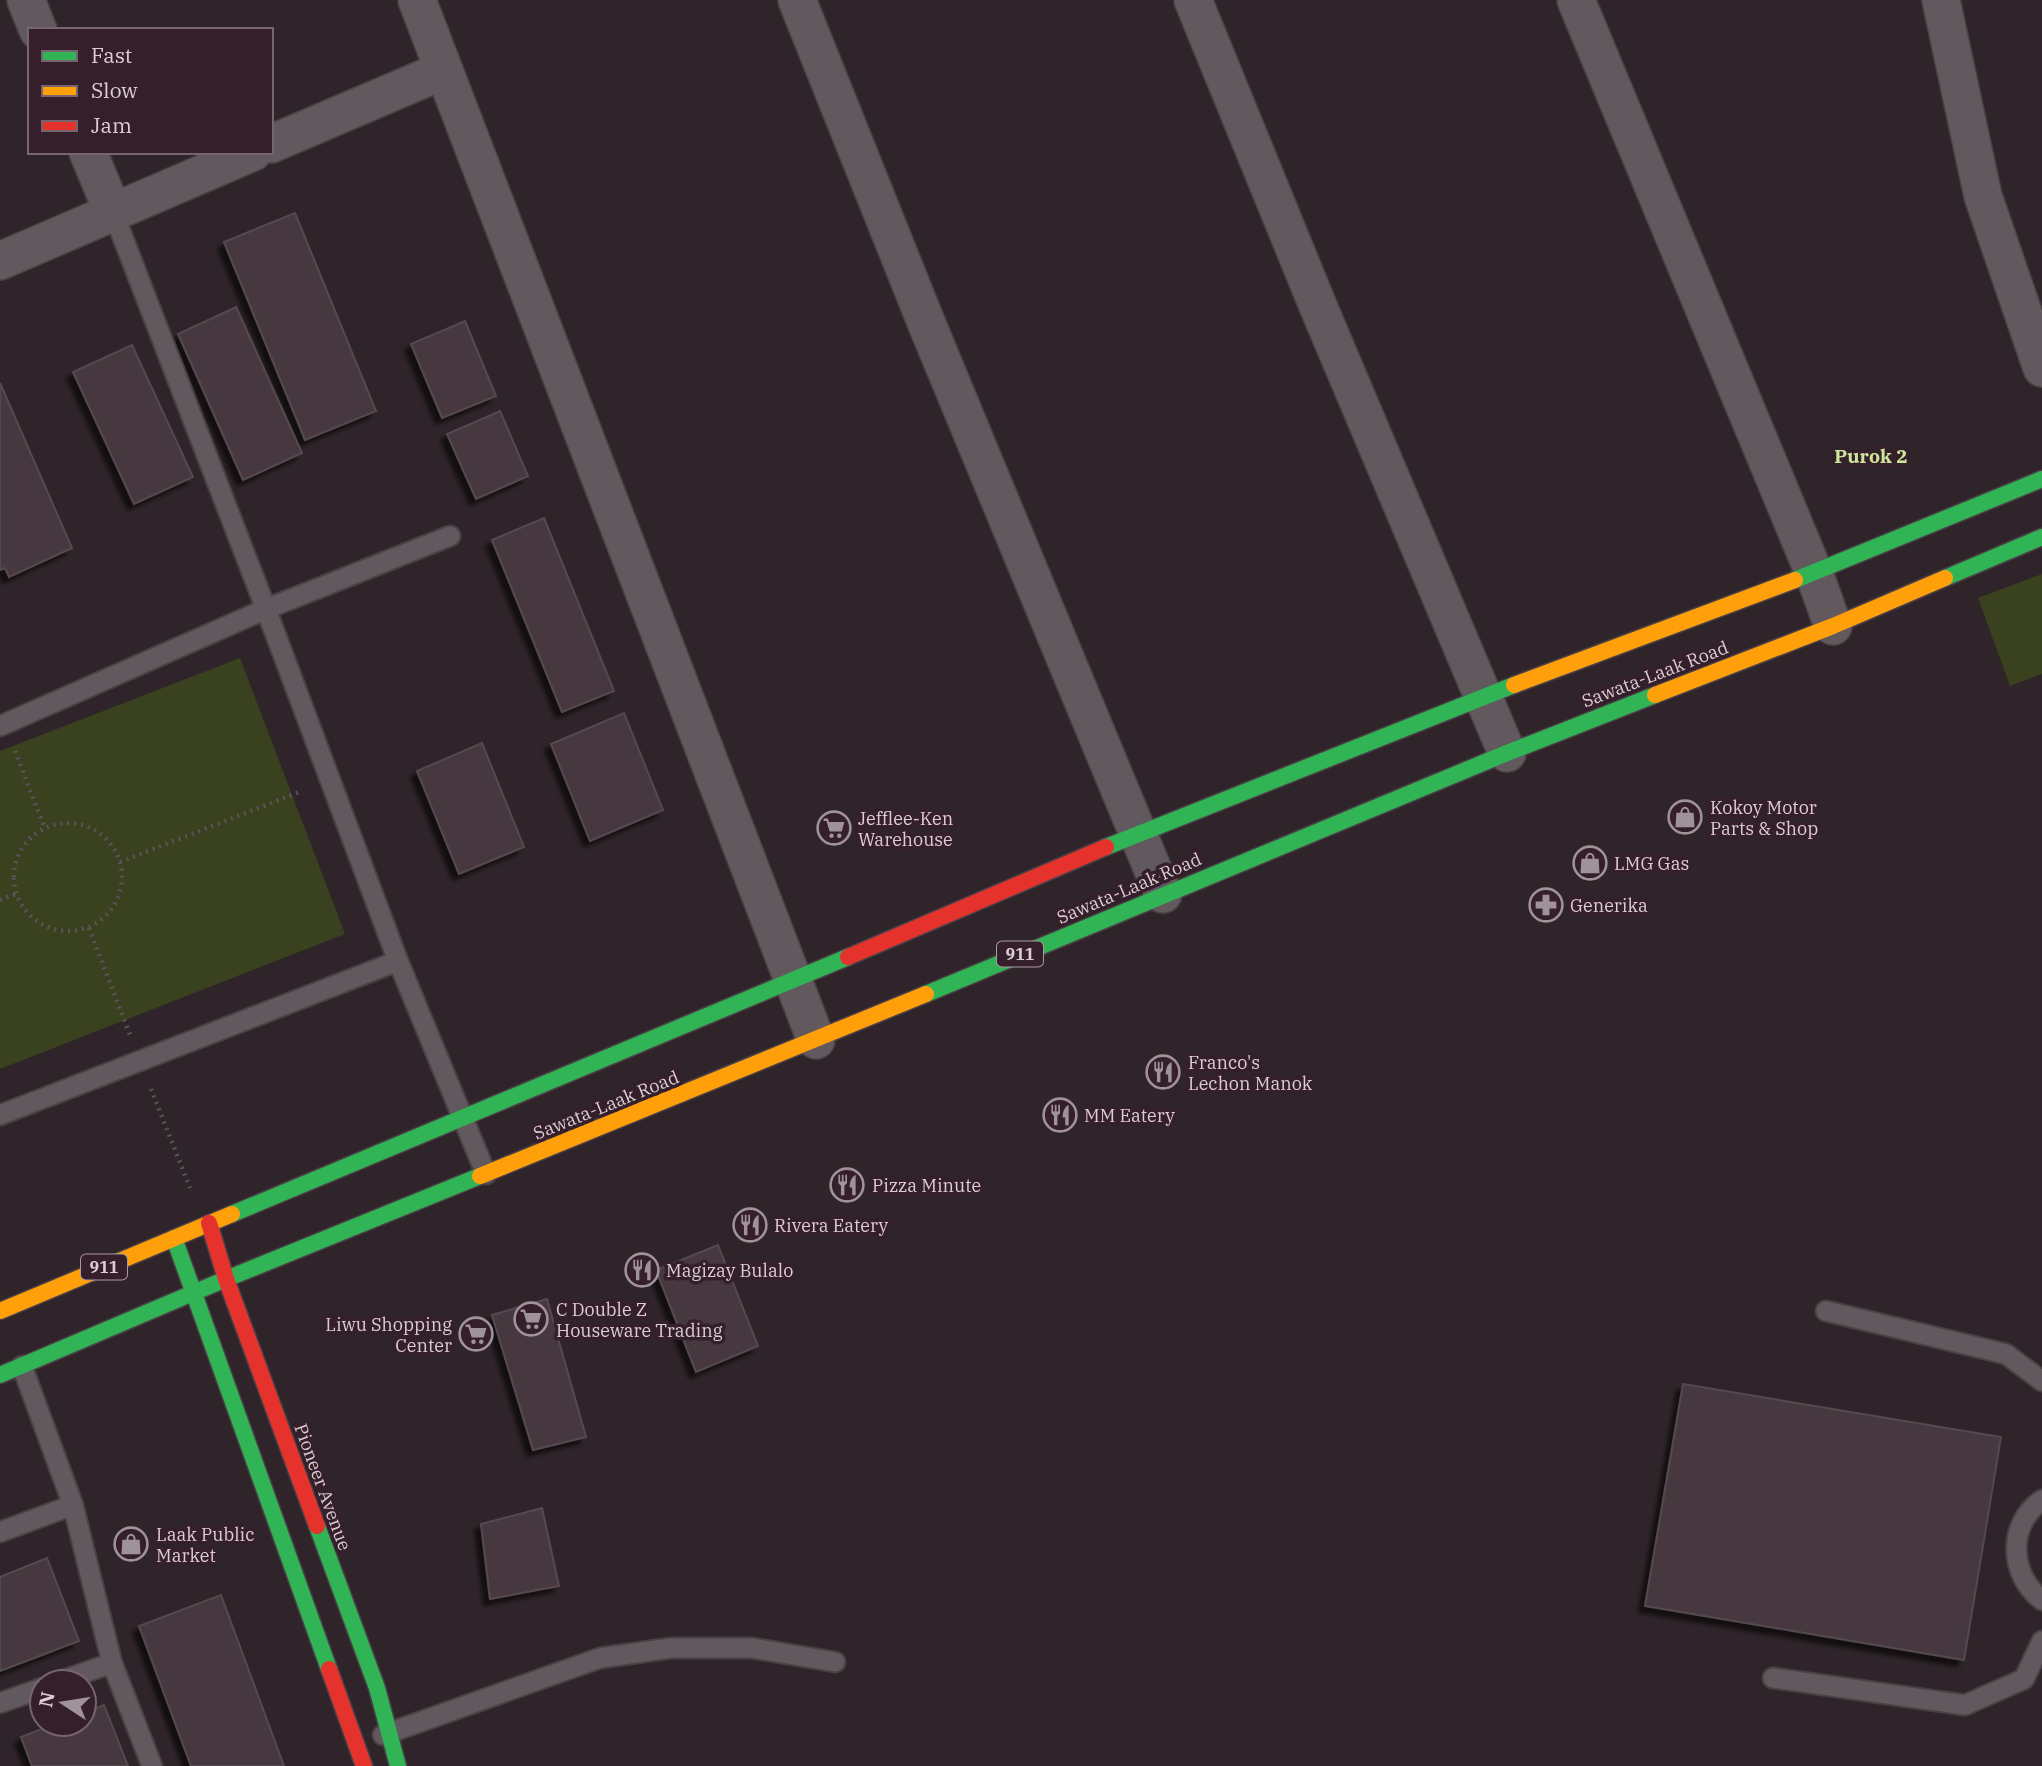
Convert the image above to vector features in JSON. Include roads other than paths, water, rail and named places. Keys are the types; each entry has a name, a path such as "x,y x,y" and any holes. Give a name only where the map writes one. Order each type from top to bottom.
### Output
{"main road":[{"name":"911","path":"0,1311 1138,834 1485,696 1814,573 2042,479"},
{"name":"Sawata-Laak Road","path":"0,1375 226,1279 816,1040 1507,752 1833,626 2042,537"},
{"name":"Pioneer Avenue","path":"209,1223 226,1279 377,1688 398,1766"},
{"path":"174,1238 365,1766"}],"street":[{"path":"26,0 37,28"},
{"path":"417,0 816,1040"},
{"path":"797,0 926,322 1163,894"},
{"path":"1193,0 1318,306 1507,752"},
{"path":"1576,0 1814,573 1833,626"},
{"path":"1941,0 1983,196 2042,368"},
{"path":"273,143 444,70"},
{"path":"89,154 113,212"},
{"path":"0,261 248,154"}],"lane":[{"path":"113,212 398,961 486,1174"},
{"path":"2,725 266,609 450,536"},
{"path":"0,1115 398,961"},
{"path":"1826,1311 2006,1353 2042,1381"},
{"path":"22,1366 73,1504 112,1663 152,1766"},
{"path":"2042,1500 2024,1518 2017,1536 2016,1555 2027,1586 2042,1600"},
{"path":"0,1532 73,1504"},
{"path":"1773,1678 1965,1705 2024,1679 2042,1641"},
{"path":"356,1745 600,1658 671,1648 752,1648 835,1662"},
{"path":"98,1668 112,1663"},
{"path":"0,1703 28,1693"}],"place":[{"name":"Kokoy Motor Parts & Shop","path":"1685,817"},
{"name":"Jefflee-Ken Warehouse","path":"834,828"},
{"name":"LMG Gas","path":"1590,863"},
{"name":"Generika","path":"1546,905"},
{"name":"Franco's Lechon Manok","path":"1163,1072"},
{"name":"MM Eatery","path":"1060,1115"},
{"name":"Pizza Minute","path":"847,1185"},
{"name":"Rivera Eatery","path":"750,1225"},
{"name":"Magizay Bulalo","path":"642,1270"},
{"name":"C Double Z Houseware Trading","path":"531,1319"},
{"name":"Liwu Shopping Center","path":"476,1334"},
{"name":"Laak Public Market","path":"131,1544"}],"district":[{"name":"Purok 2","path":"1871,456"}]}
